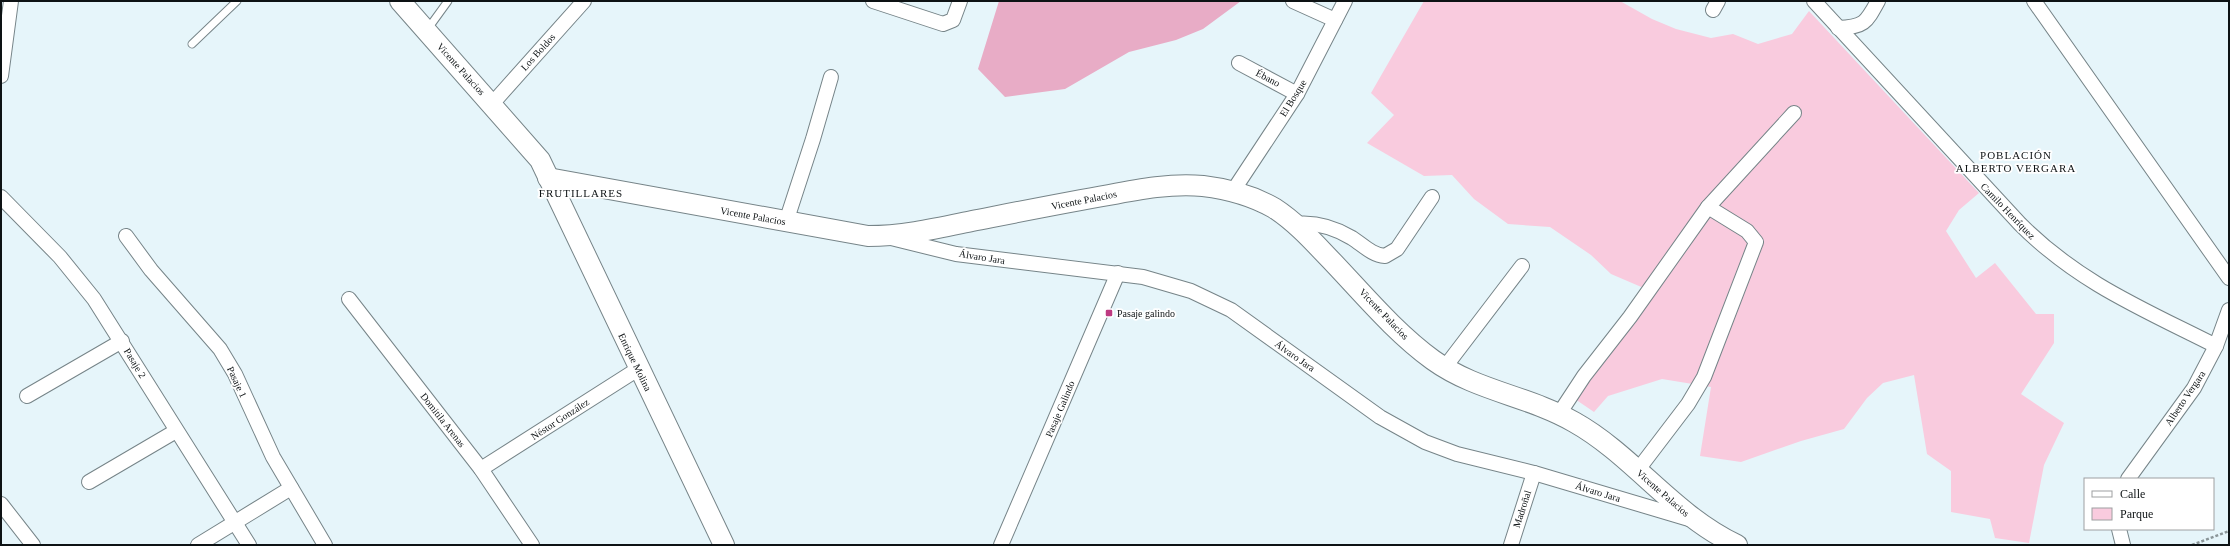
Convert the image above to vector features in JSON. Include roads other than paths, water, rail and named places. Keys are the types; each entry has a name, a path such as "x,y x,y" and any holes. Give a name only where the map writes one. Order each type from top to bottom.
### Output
{"main road":[{"name":"Vicente Palacios","path":"400,1 540,160 548,178 853,234 883,236 915,233 1083,199 1156,187 1201,186 1233,191 1256,199 1273,208 1296,224 1417,347 1444,367 1478,385 1559,414 1591,433 1695,520 1737,545"},
{"name":"Enrique Molina","path":"548,178 638,369 724,545"}],"street":[{"path":"1,76 11,1"},
{"name":"Los Boldos","path":"492,104 584,1"},
{"path":"873,1 943,24 952,20 960,1"},
{"path":"1293,1 1335,20"},
{"name":"El Bosque","path":"1233,191 1297,94 1345,1"},
{"name":"Camilo Henríquez","path":"1814,1 2020,224 2056,258 2094,284 2216,346"},
{"path":"1838,28 1853,28 1862,25 1870,16 1878,1"},
{"path":"2034,1 2229,278"},
{"name":"Ébano","path":"1239,63 1297,94"},
{"path":"786,222 831,77"},
{"path":"1559,414 1584,376 1630,317 1708,207 1794,113"},
{"name":"Pasaje 2","path":"1,197 30,225 94,299 122,341 176,431 248,545"},
{"path":"1296,224 1316,224 1325,227 1353,238 1374,254 1385,256 1397,249 1432,197"},
{"path":"1637,472 1688,404 1704,377 1756,242 1747,231 1708,207"},
{"name":"Pasaje 1","path":"126,236 151,270 220,349 234,374 257,425 291,488 325,545"},
{"name":"Álvaro Jara","path":"883,236 956,254 1118,273 1167,283 1212,300 1231,310 1380,416 1415,437 1457,454 1534,473 1695,520"},
{"path":"1444,367 1522,266"},
{"name":"Pasaje Galindo","path":"1002,545 1118,273"},
{"name":"Domitila Arenas","path":"349,299 481,469 532,545"},
{"name":"Alberto Vergara","path":"2129,478 2194,388 2216,346 2229,313"},
{"path":"27,396 122,341"},
{"name":"Néstor González","path":"481,469 638,369"},
{"path":"90,482 176,431"},
{"name":"Madroñal","path":"1511,545 1534,473"},
{"path":"198,545 291,488"},
{"path":"1,504 33,545"},
{"path":"2119,530 2123,545"}],"lane":[{"path":"192,44 237,1"},
{"path":"427,30 448,1"}],"place":[{"name":"Pasaje galindo","path":"1109,313"}],"district":[{"name":"POBLACIÓN ALBERTO VERGARA","path":"2016,161"},
{"name":"FRUTILLARES","path":"581,193"}]}
